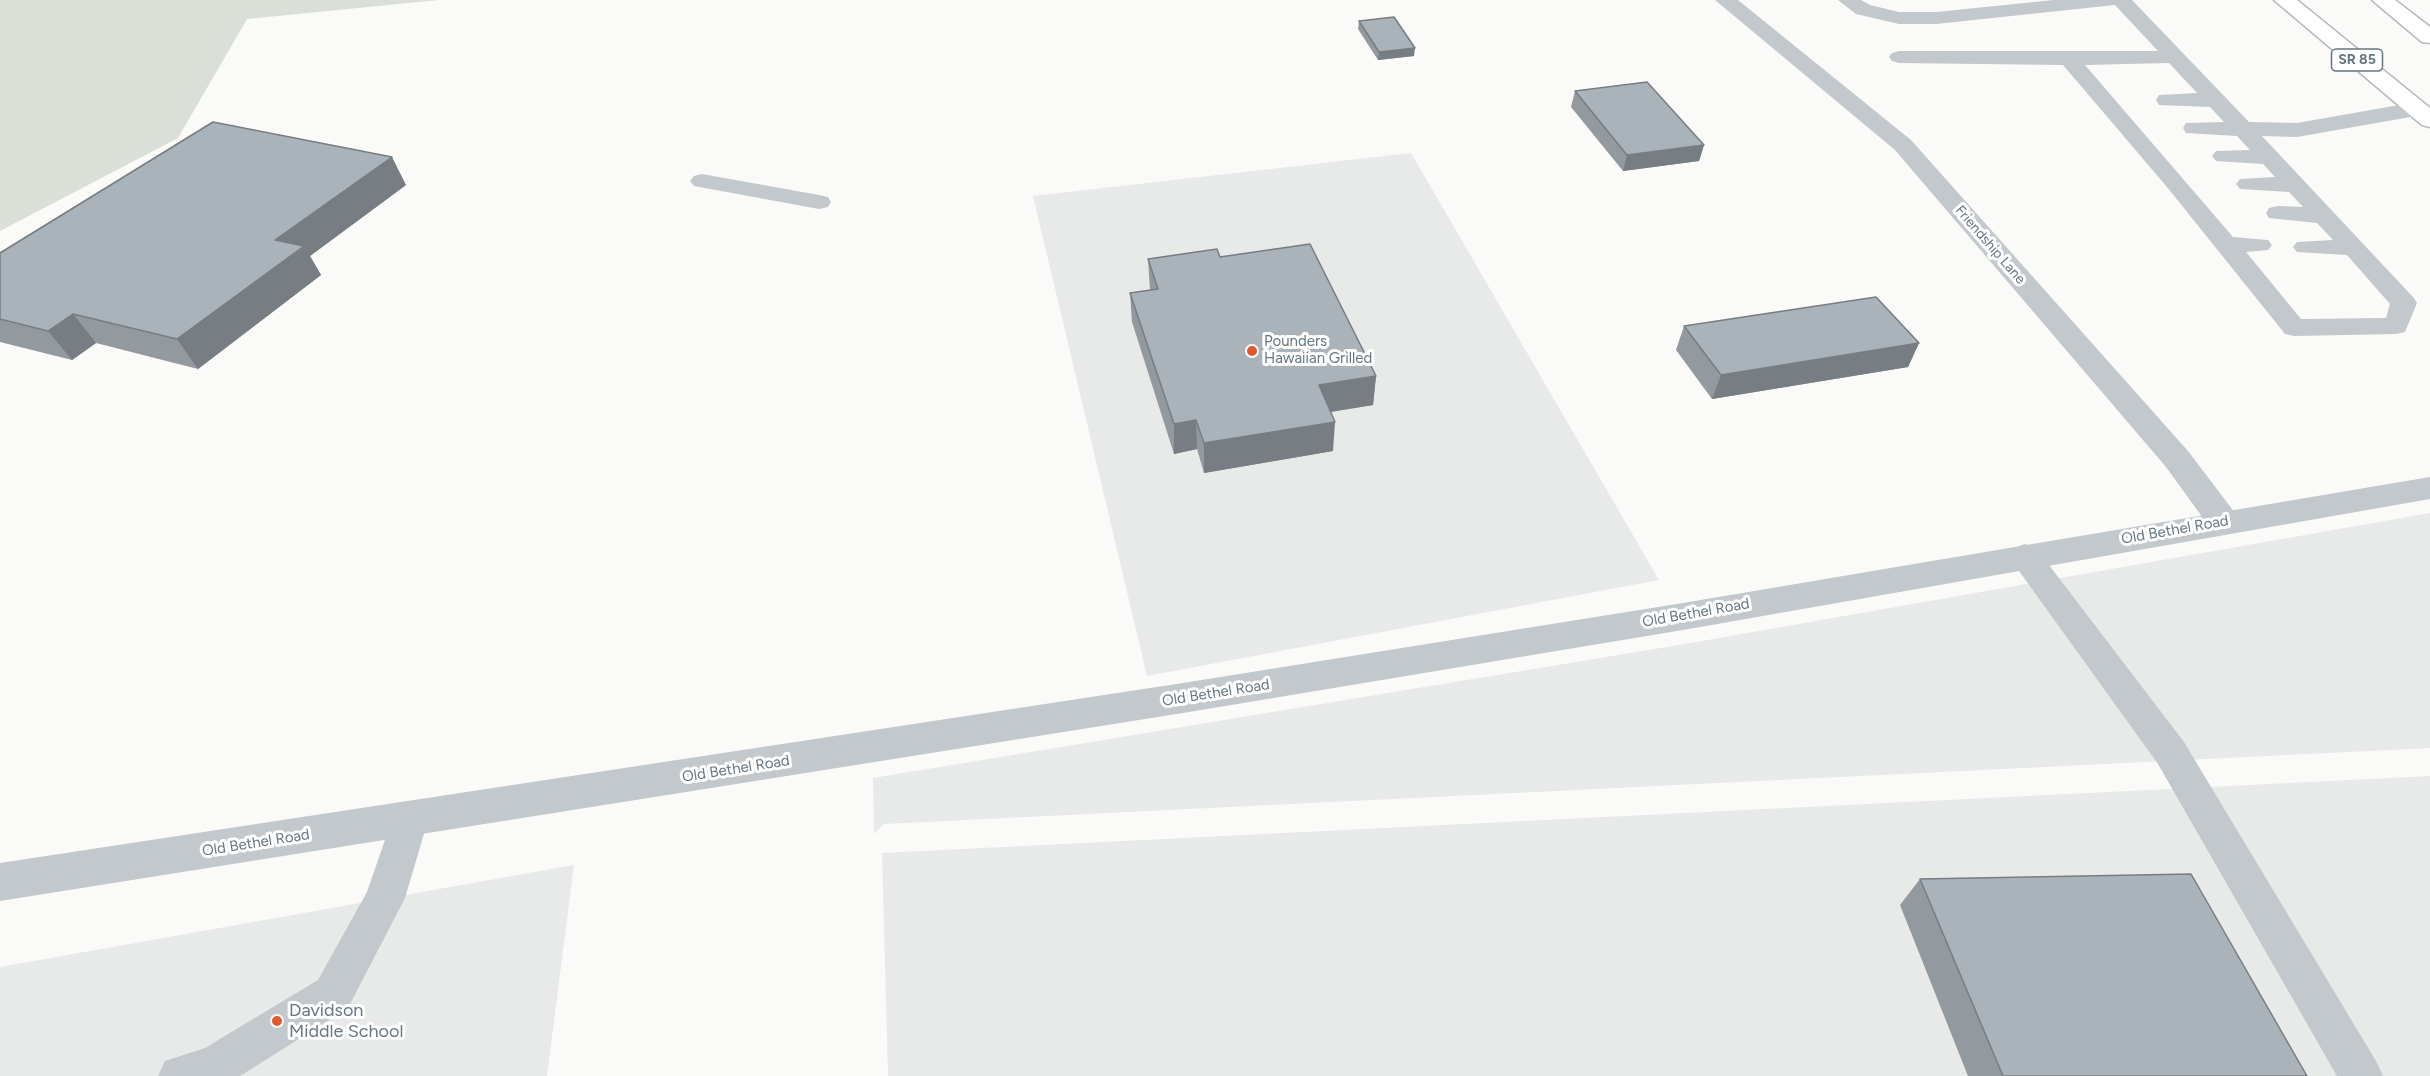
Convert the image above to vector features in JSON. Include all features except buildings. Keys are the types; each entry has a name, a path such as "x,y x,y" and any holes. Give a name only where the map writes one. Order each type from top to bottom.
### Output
{"main road":[{"name":"SR 85","path":"2284,0 2423,115"},
{"path":"2382,0 2430,37"}],"street":[{"name":"Friendship Lane","path":"1725,0 1903,145 2177,459 2223,521"},
{"name":"Old Bethel Road","path":"0,882 1153,704 1582,633 2223,521 2430,488"}],"lane":[{"path":"1848,0 1863,10 1908,18 1936,18 2112,0"},
{"path":"1902,0 1917,5 2078,3"},
{"path":"2069,59 2117,101 2127,126 2294,328 2396,326 2404,303 2121,0"},
{"path":"1899,57 2069,59 2175,57"},
{"path":"2167,100 2216,100"},
{"path":"2194,128 2297,130 2423,115"},
{"path":"2127,126 2152,127"},
{"path":"2151,154 2179,155"},
{"path":"2224,156 2270,157"},
{"path":"702,181 819,202"},
{"path":"2175,182 2202,183"},
{"path":"2248,184 2296,185"},
{"path":"2197,210 2230,211"},
{"path":"2278,213 2325,216"},
{"path":"2225,244 2259,245"},
{"path":"2306,247 2354,248"},
{"path":"2025,556 2170,753 2361,1076"},
{"path":"180,1076 213,1068 333,994 385,898 409,820"}],"shaded area":[{"path":"0,0 439,0 247,19 178,138 0,231"},
{"path":"1411,153 1659,580 1147,676 1033,196"},
{"path":"2430,513 2430,748 884,824 874,834 873,778 1685,644"},
{"path":"2430,776 2430,1076 888,1076 882,853"},
{"name":"Davidson Middle School","path":"574,865 547,1076 0,1076 0,967"}],"place":[{"name":"Pounders Hawaiian Grilled","path":"1252,351"},
{"name":"Davidson Middle School","path":"277,1021"}]}
